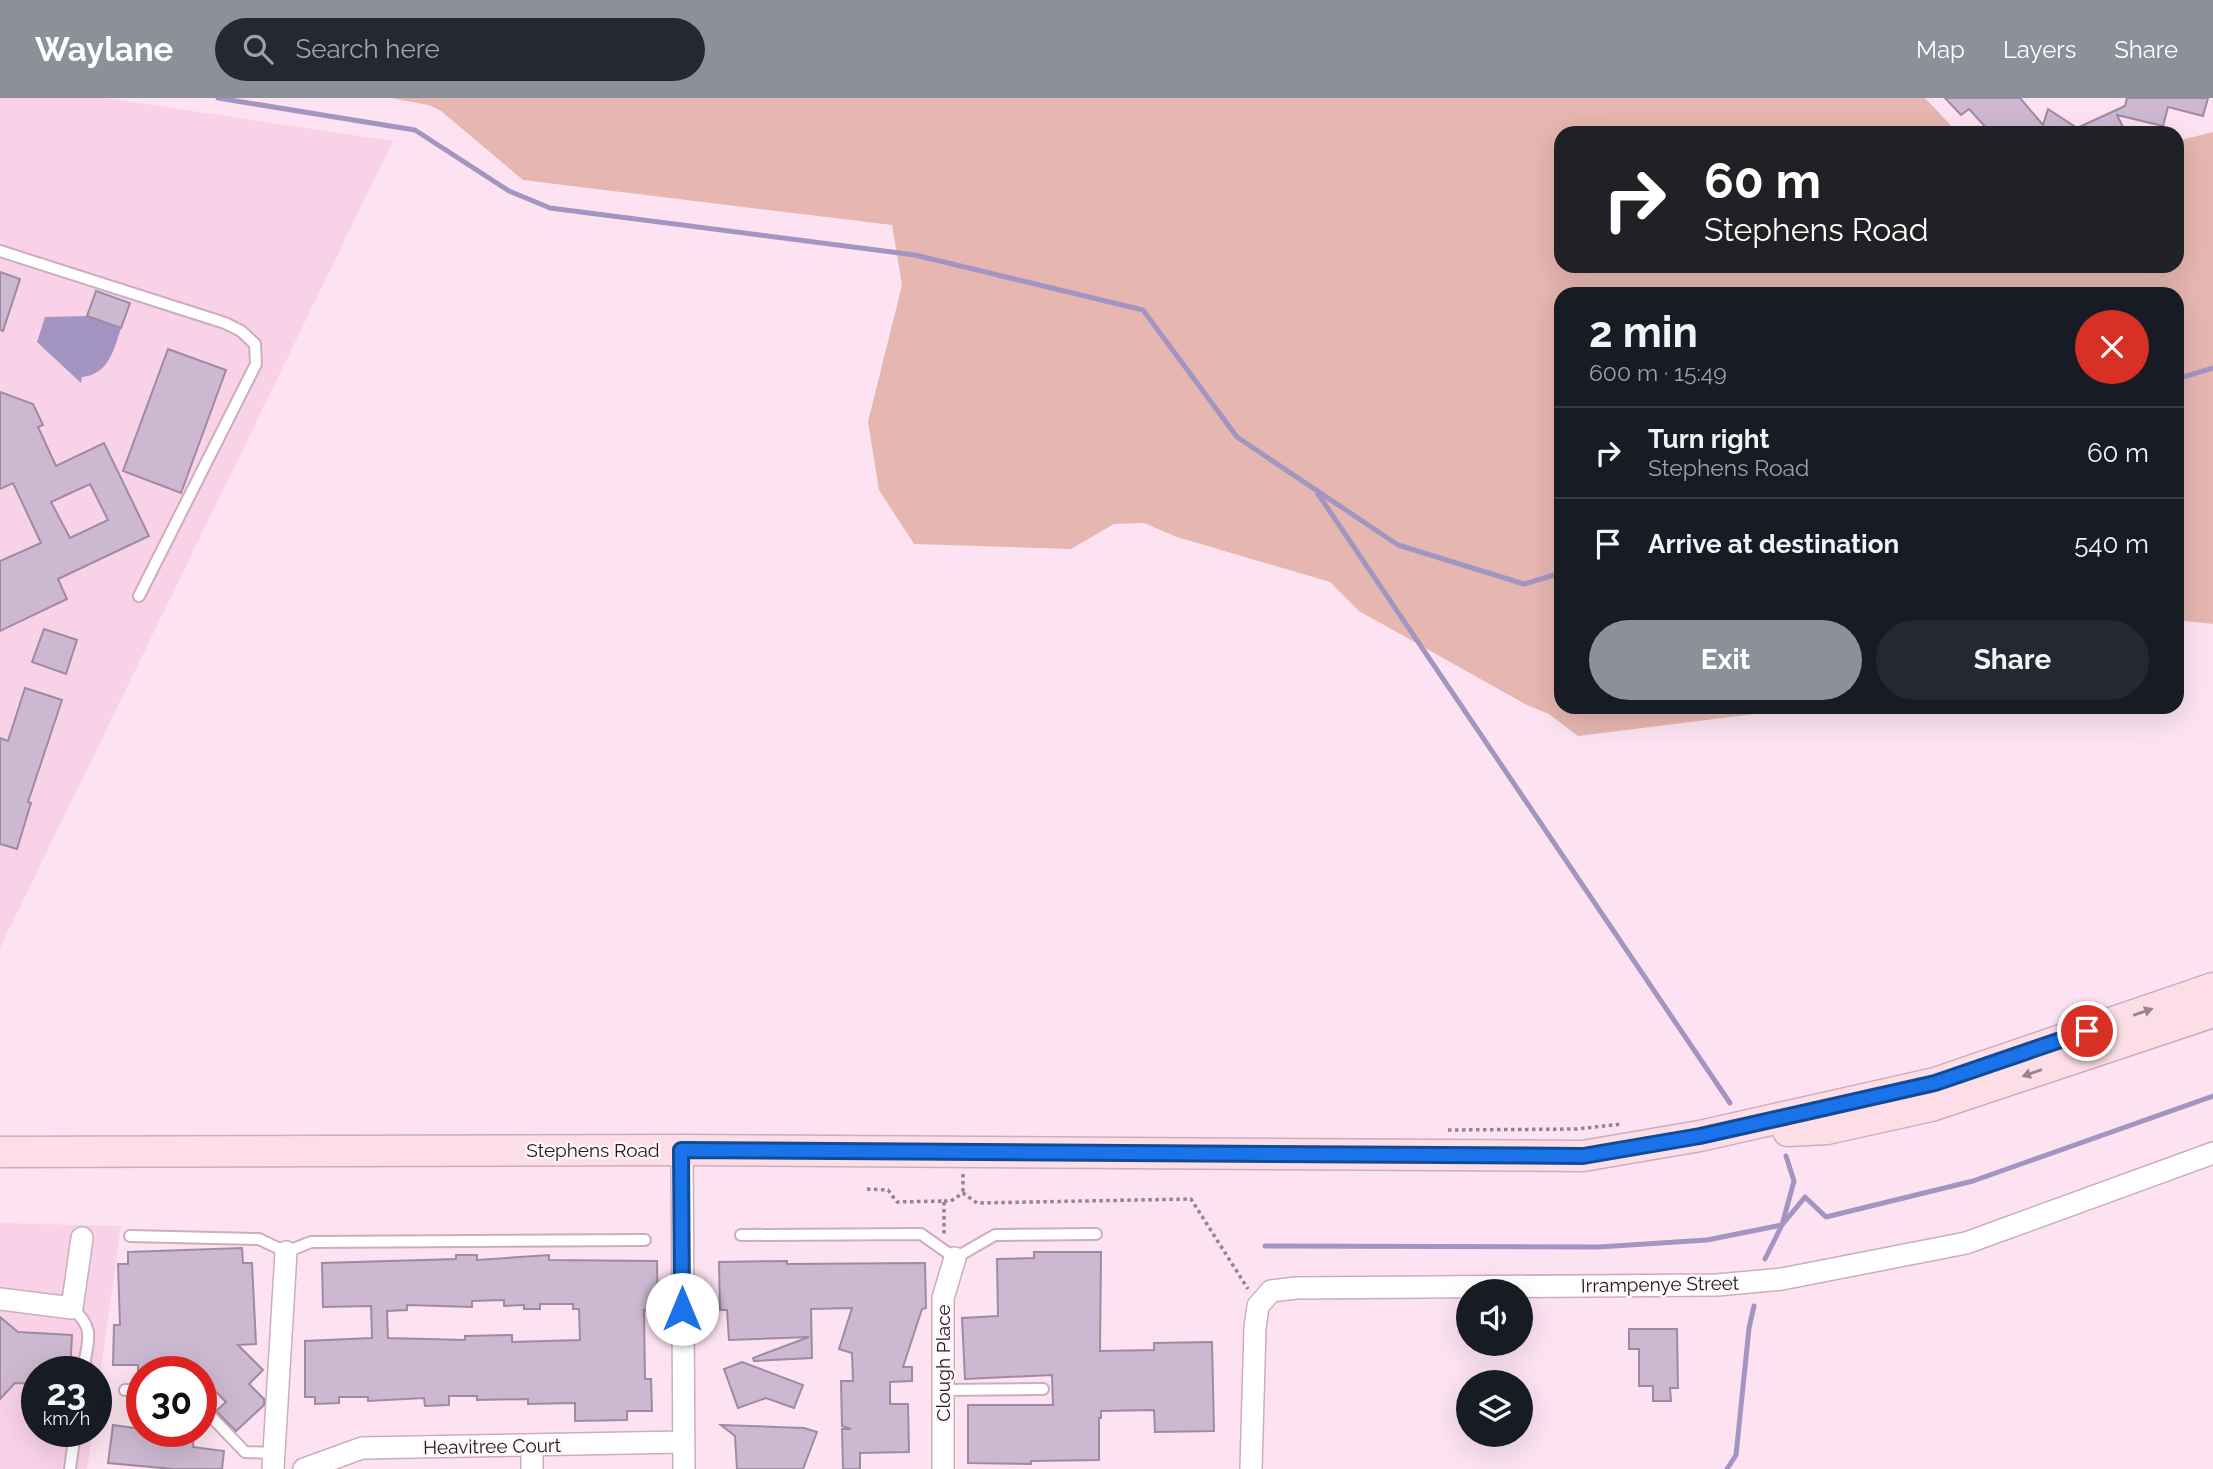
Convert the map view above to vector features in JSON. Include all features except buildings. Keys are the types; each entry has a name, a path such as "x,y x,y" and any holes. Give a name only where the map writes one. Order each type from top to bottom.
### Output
{"street":[{"name":"Stephens Road","path":"0,1152 681,1150 1583,1156 1700,1136 1935,1083 2213,988"},
{"path":"1700,1136 1827,1129 1931,1107 2213,1012"},
{"path":"681,1150 684,1469"},
{"name":"Irrampenye Street","path":"1258,1306 1271,1291 1296,1288 1717,1285 1782,1279 1966,1243 2213,1153"},
{"path":"0,1299 72,1308 82,1238"},
{"path":"274,1461 286,1252"},
{"name":"Clough Place","path":"943,1469 943,1298 955,1258"},
{"path":"1251,1469 1258,1306"},
{"name":"Heavitree Court","path":"304,1469 362,1448 683,1442"},
{"path":"532,1446 532,1469"}],"lane":[{"path":"0,251 225,323 241,331 255,344 256,364 139,596"},
{"path":"741,1235 921,1234 955,1258 995,1235 1096,1234"},
{"path":"130,1236 259,1240 286,1252 312,1242 645,1240"},
{"path":"72,1308 86,1321 88,1330 85,1356"},
{"path":"943,1390 1043,1389"},
{"path":"217,1423 245,1452 274,1461"},
{"path":"70,1469 73,1447"}],"path":[{"path":"1439,1130 1577,1129 1630,1123"},
{"path":"867,1189 888,1190 897,1202 951,1201 963,1193 978,1203 1191,1199 1258,1306"},
{"path":"935,1244 944,1236 944,1201"}],"shaded area":[{"path":"0,98 106,98 393,141 0,948"},
{"path":"391,98 1925,98 1951,126 1554,126 1554,273 2184,273 2184,139 2213,132 2213,624 2184,621 2184,287 1554,287 1554,714 1755,714 1578,736 1549,714 1527,705 1359,611 1330,582 1177,537 1144,523 1114,524 1071,549 914,544 879,490 868,422 902,285 892,225 523,180 441,111 429,105"},
{"path":"87,316 121,328 109,360 98,372 82,377 81,383 37,342 45,317"},
{"path":"0,1223 121,1226 103,1356 21,1356 21,1447 91,1447 87,1469 0,1469"}],"waterway":[{"path":"218,98 415,130 509,191 550,208 915,255 1143,310 1237,437 1398,545 1524,584 1554,575"},
{"path":"2184,377 2213,368"},
{"path":"1318,494 1730,1103"},
{"path":"1265,1246 1599,1247 1707,1240 1782,1225 1805,1197 1826,1217 1973,1181 2213,1096"},
{"path":"1765,1259 1782,1225 1794,1181 1786,1156"},
{"path":"1727,1469 1736,1455 1749,1328 1754,1306"}],"route":[{"path":"682,1309 681,1150 1583,1156 1700,1136 1935,1083 2087,1031"}]}
